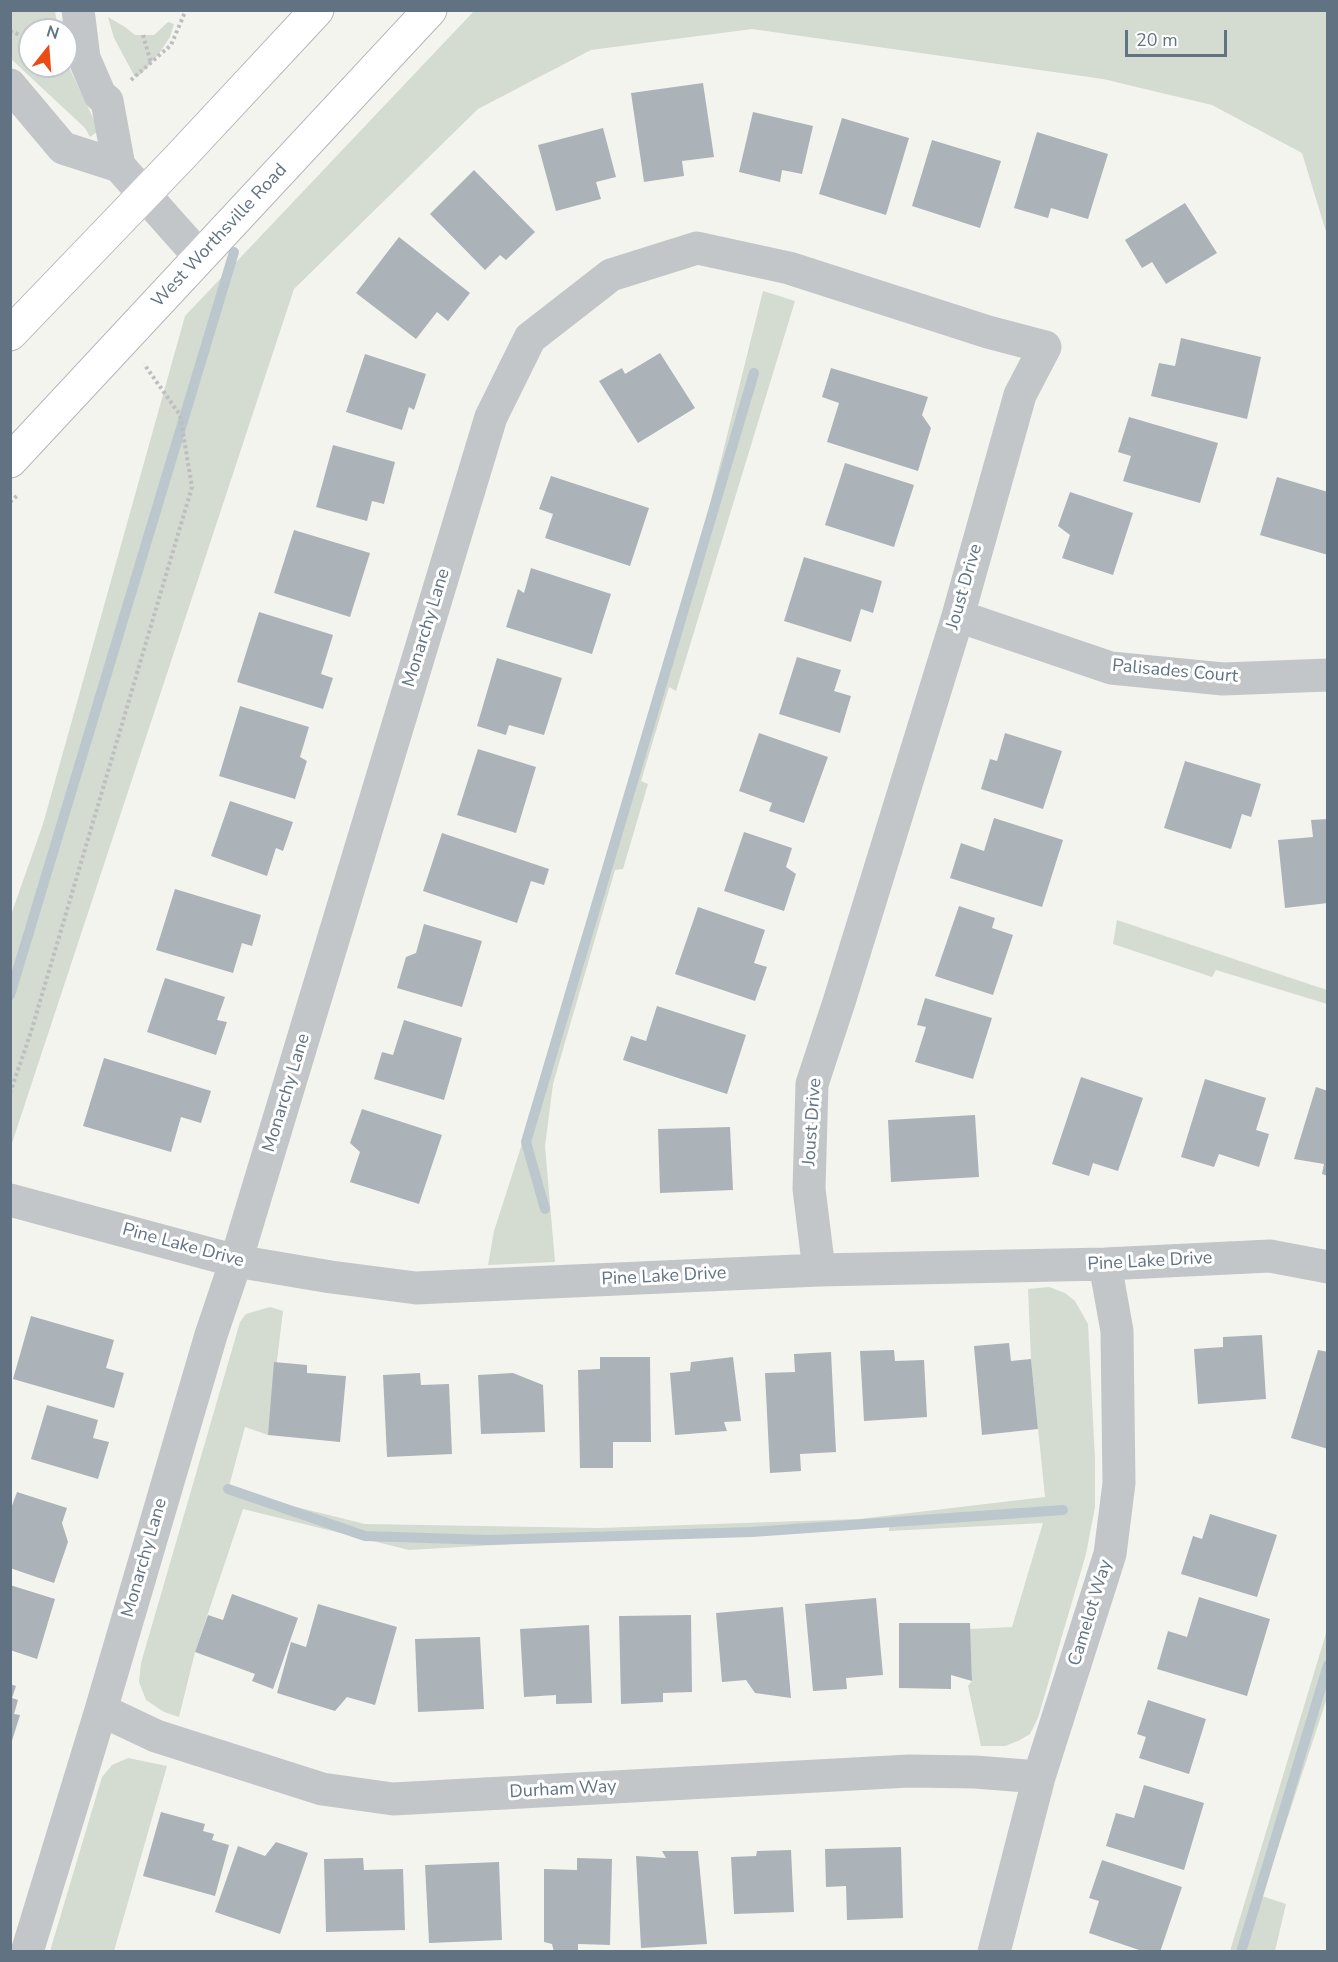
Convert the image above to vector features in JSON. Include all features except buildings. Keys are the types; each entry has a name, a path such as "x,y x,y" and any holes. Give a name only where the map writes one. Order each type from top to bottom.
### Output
{"main road":[{"path":"10,334 317,10"},
{"name":"West Worthsville Road","path":"10,461 430,10"}],"street":[{"path":"78,10 84,58 100,95 107,101 119,166"},
{"path":"10,85 63,148 119,166 200,257"},
{"name":"Joust Drive","path":"610,275 698,248 789,268 988,332 1045,347 1020,395 958,616 840,1002 812,1084 809,1189 819,1270"},
{"name":"Monarchy Lane","path":"27,1952 211,1335 236,1261 491,417 530,338 610,275"},
{"name":"Palisades Court","path":"958,616 1111,668 1223,679 1328,675"},
{"name":"Pine Lake Drive","path":"10,1200 236,1261 416,1288 819,1270 1106,1264 1270,1256 1328,1267"},
{"name":"Camelot Way","path":"994,1952 1039,1777 1110,1554 1119,1483 1117,1331 1106,1264"},
{"name":"Durham Way","path":"101,1710 156,1736 322,1789 393,1799 909,1771 975,1772 1039,1777"}],"path":[{"path":"129,82 171,45 186,10"},
{"path":"143,35 151,63"},
{"path":"10,1093 34,1020 192,487 180,416 143,362"}],"shaded area":[{"path":"10,11 55,11 56,18 18,18 18,66 11,59"},
{"path":"474,11 1327,11 1327,235 1302,153 1212,105 1103,79 752,29 591,50 478,109 294,289 11,1146 11,915 43,824 185,316"},
{"path":"108,17 135,35 154,35 168,22 174,24 170,37 158,55 141,74 135,77 114,38"},
{"path":"31,78 74,78 98,128 97,132 90,137 85,128"},
{"path":"763,291 795,301 676,691 669,687 641,781 648,784 623,869 615,870 553,1084 545,1146 555,1262 488,1265 494,1231 521,1147 576,955 657,701 706,520"},
{"path":"1117,920 1327,990 1327,1004 1216,970 1212,977 1113,944"},
{"path":"1049,1287 1065,1293 1075,1301 1088,1324 1095,1459 1095,1507 1086,1554 1038,1718 1030,1734 1018,1741 1005,1746 981,1746 968,1686 972,1681 970,1629 1012,1627 1043,1523 889,1531 889,1522 409,1550 243,1509 195,1652 179,1717 164,1712 146,1700 139,1682 141,1663 240,1322 246,1314 270,1307 283,1311 268,1435 245,1427 228,1490 365,1524 599,1528 859,1519 1045,1497 1031,1359 1028,1289"},
{"path":"1327,1630 1327,1698 1262,1896 1286,1904 1275,1951 1230,1951"},
{"path":"128,1758 167,1766 114,1951 50,1951 102,1777 112,1765"}],"waterway":[{"path":"10,995 234,252"},
{"path":"545,1209 526,1142 754,373"},
{"path":"228,1489 365,1536 488,1540 752,1532 1063,1510"},
{"path":"1241,1952 1328,1665"}]}
